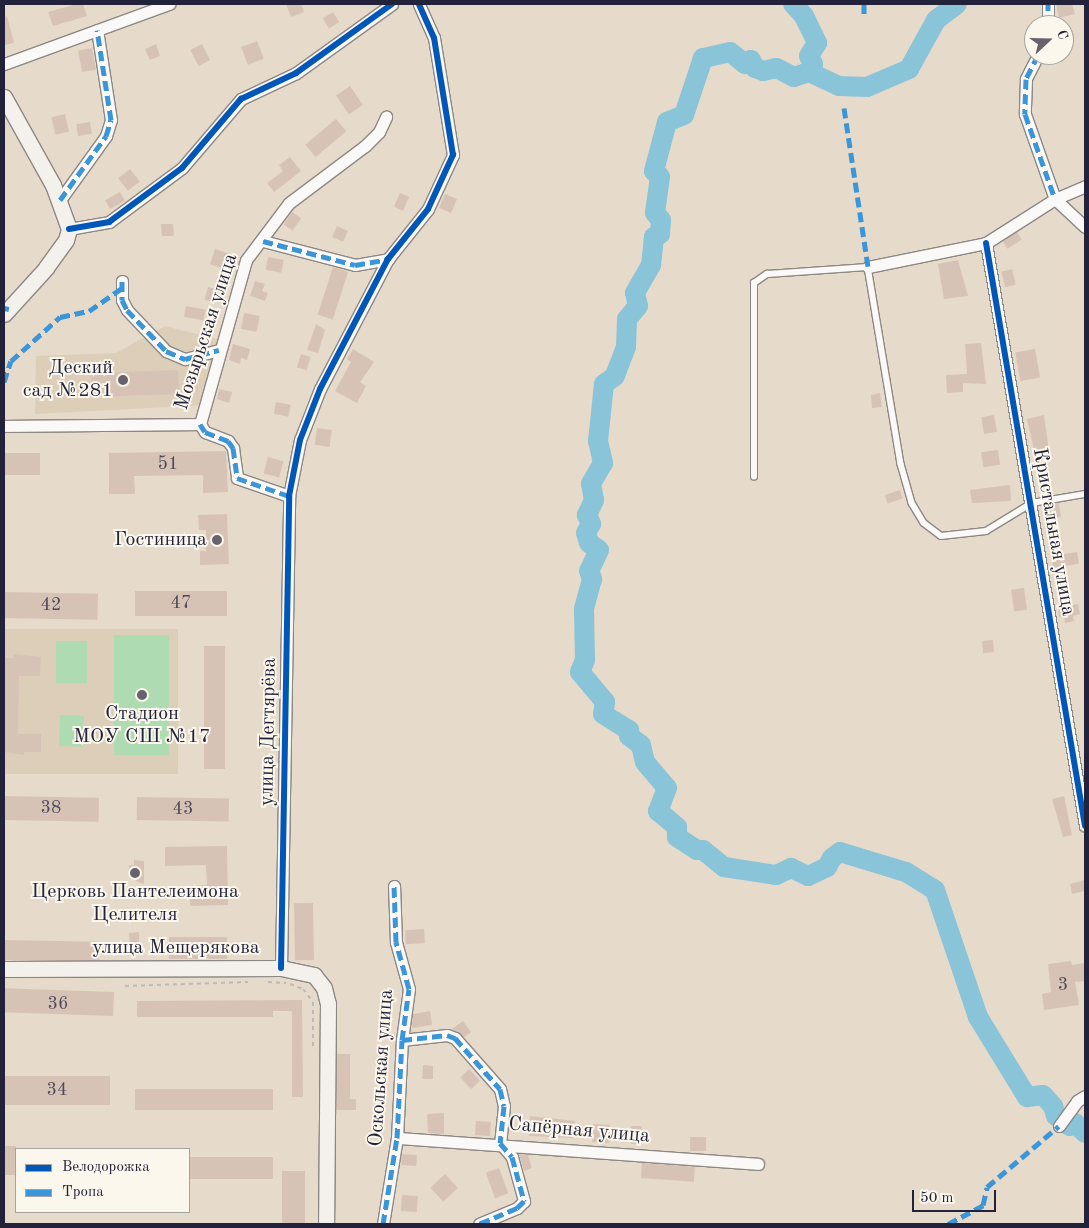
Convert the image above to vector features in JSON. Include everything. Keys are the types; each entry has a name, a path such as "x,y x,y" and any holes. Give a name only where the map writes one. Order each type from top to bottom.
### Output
{"street":[{"path":"4,64 168,4"},
{"path":"69,229 110,222 182,168 241,99 296,73 392,4"},
{"name":"улица Дегтярёва","path":"281,968 289,496 300,440 320,389 388,259 428,209 453,155 434,38 419,4"},
{"path":"60,200 106,136 110,120 97,30"},
{"path":"1033,65 1026,79 1026,114 1055,199 1085,227"},
{"path":"4,97 60,200 69,229 66,240 46,268 4,314"},
{"name":"Мозырьская улица","path":"4,426 200,424 219,350 246,260 263,241 289,203 365,146 379,132 386,117"},
{"path":"868,267 986,243 1055,199 1085,186"},
{"path":"263,241 355,265 388,259"},
{"name":"Кристальная улица","path":"986,243 1032,503 1085,826"},
{"path":"122,281 122,300 127,310 166,350 184,359 219,350"},
{"path":"200,424 205,432 228,441 233,448 237,478 289,496"},
{"name":"Оскольская улица","path":"383,1224 397,1138 402,1040 409,989 396,942 394,886"},
{"name":"улица Мещерякова","path":"4,969 281,968 314,975 324,988 328,1004 326,1224"},
{"path":"402,1040 447,1035 455,1038 500,1089 504,1106 500,1143 512,1157 524,1200 517,1208 479,1224"},
{"path":"1059,1126 1077,1101 1085,1096"},
{"name":"Сапёрная улица","path":"397,1138 500,1143 758,1164"}],"lane":[{"path":"754,477 754,283 767,274 868,267 901,464 912,503 924,523 940,536 986,531 1032,503 1085,494"}],"path":[{"path":"125,986 254,982"},
{"path":"264,982 303,989 313,1002 313,1050"}],"shaded area":[{"name":"Деский сад №281","path":"165,326 217,339 207,405 35,414 36,356 116,353"},
{"path":"4,629 178,629 178,774 4,774"}],"green space":[{"name":"Стадион МОУ СШ №17","path":"114,635 169,635 169,755 114,755"},
{"path":"56,641 87,641 87,683 56,683"},
{"path":"60,715 84,716 83,747 59,746"}],"building":[{"path":"83,4 87,16 53,26 48,12"},
{"path":"286,4 301,4 304,12 291,17"},
{"path":"1056,4 1072,4 1075,14 1058,15"},
{"path":"333,12 339,22 329,28 323,18"},
{"path":"7,16 14,43 4,45 4,17"},
{"path":"257,41 264,59 248,65 241,47"},
{"path":"156,44 160,56 150,60 145,49"},
{"path":"202,44 210,60 199,66 190,50"},
{"path":"92,48 96,70 82,72 78,50"},
{"path":"350,86 363,105 349,115 336,96"},
{"path":"65,114 69,132 55,135 51,117"},
{"path":"336,119 346,131 316,157 305,145"},
{"path":"90,122 92,134 78,136 76,124"},
{"path":"290,157 301,171 274,192 267,183 283,171 279,165"},
{"path":"130,169 140,182 128,191 118,178"},
{"path":"120,192 125,201 110,209 105,200"},
{"path":"400,193 409,197 403,211 394,207"},
{"path":"445,194 457,199 451,213 439,208"},
{"path":"292,212 301,218 293,231 284,224"},
{"path":"161,224 173,224 174,236 162,236"},
{"path":"337,226 348,231 343,242 332,237"},
{"path":"1017,232 1022,240 1007,249 1003,241"},
{"path":"215,249 230,254 225,269 210,264"},
{"path":"268,257 284,260 281,273 266,270"},
{"path":"958,260 968,296 944,299 938,264"},
{"path":"333,267 348,272 333,319 318,315"},
{"path":"1012,269 1016,285 1005,287 1001,272"},
{"path":"255,281 265,284 262,291 268,293 265,301 250,296"},
{"path":"208,287 219,290 215,302 205,300"},
{"path":"186,306 206,310 204,321 184,317"},
{"path":"244,313 260,316 257,332 241,329"},
{"path":"316,324 325,330 318,353 307,350"},
{"path":"981,343 986,384 963,383 963,392 947,393 946,375 967,374 965,344"},
{"path":"233,344 250,349 247,360 241,358 240,364 229,360"},
{"path":"353,349 374,362 360,382 366,386 357,403 335,391 351,362 347,359"},
{"path":"1035,349 1040,378 1020,381 1015,352"},
{"path":"301,354 311,357 306,370 297,367"},
{"path":"178,370 179,394 92,397 91,373"},
{"path":"219,389 232,392 229,403 217,399"},
{"path":"880,393 882,407 872,408 871,395"},
{"path":"276,402 291,405 288,417 274,414"},
{"path":"994,415 997,432 984,434 981,417"},
{"path":"1044,415 1049,451 1035,454 1027,419"},
{"path":"317,428 332,430 329,447 315,445"},
{"path":"998,450 1000,465 983,467 981,452"},
{"path":"226,451 228,492 203,493 203,475 134,476 135,494 109,494 109,453"},
{"path":"4,453 40,453 40,475 4,475"},
{"path":"268,457 283,461 279,478 264,473"},
{"path":"1010,485 1011,501 972,503 970,490"},
{"path":"900,490 903,499 888,504 885,495"},
{"path":"1059,503 1061,517 1046,519 1044,505"},
{"name":"Гостиница","path":"227,514 229,564 200,565 200,551 206,551 206,530 199,530 198,515"},
{"path":"1077,552 1079,564 1053,568 1051,556"},
{"path":"1024,588 1027,610 1014,612 1011,590"},
{"path":"135,591 227,591 227,616 135,616"},
{"path":"4,592 98,594 98,620 4,618"},
{"path":"1078,604 1080,614 1073,616 1074,621 1065,623 1064,616 1059,617 1058,607"},
{"path":"993,640 994,652 983,653 982,641"},
{"path":"204,646 225,646 225,769 204,769"},
{"path":"14,654 41,657 40,676 19,676 18,734 41,734 41,752 24,752 24,755 4,752 4,658 14,658"},
{"path":"4,796 99,798 99,822 4,820"},
{"path":"1064,796 1072,835 1063,837 1052,799"},
{"path":"137,797 229,799 229,822 137,820"},
{"path":"227,846 228,905 190,906 190,886 207,885 206,865 165,866 165,847"},
{"name":"Церковь Пантелеимона Целителя","path":"134,860 144,861 144,884 136,881 134,875 128,876 129,865 134,865"},
{"path":"1085,880 1085,891 1072,894 1070,884"},
{"path":"294,903 313,903 314,960 295,960"},
{"path":"424,929 425,943 406,944 405,930"},
{"path":"139,932 139,947 130,947 129,933"},
{"path":"169,937 227,937 227,959 169,959"},
{"path":"4,940 99,942 99,962 4,960"},
{"path":"1071,961 1072,965 1085,963 1085,981 1075,982 1079,1005 1044,1010 1042,994 1051,992 1048,964"},
{"path":"4,988 114,992 113,1016 4,1012"},
{"path":"302,1000 303,1097 292,1097 292,1011 273,1011 273,1017 137,1017 137,1001"},
{"path":"430,1011 432,1025 412,1028 413,1014"},
{"path":"463,1021 471,1032 464,1037 452,1029"},
{"path":"337,1054 350,1054 350,1099 356,1099 356,1110 336,1110"},
{"path":"423,1065 433,1066 433,1079 422,1079"},
{"path":"469,1069 480,1081 471,1089 460,1077"},
{"path":"4,1076 110,1076 110,1105 4,1105"},
{"path":"135,1089 273,1089 273,1110 135,1110"},
{"path":"444,1113 444,1134 428,1133 427,1114"},
{"path":"530,1116 575,1121 573,1138 529,1136"},
{"path":"476,1121 491,1122 490,1136 475,1135"},
{"path":"593,1124 610,1125 609,1143 592,1142"},
{"path":"631,1126 642,1126 642,1144 631,1144"},
{"path":"690,1137 706,1137 706,1151 690,1151"},
{"path":"4,1146 16,1146 15,1175 4,1175"},
{"path":"402,1154 417,1155 416,1166 401,1165"},
{"path":"519,1154 528,1155 532,1168 524,1171"},
{"path":"190,1157 273,1157 273,1179 190,1179"},
{"path":"642,1163 695,1167 694,1182 641,1178"},
{"path":"499,1168 508,1193 495,1198 486,1173"},
{"path":"282,1171 305,1171 305,1224 282,1224"},
{"path":"445,1174 458,1188 443,1202 430,1188"},
{"path":"402,1195 418,1196 417,1212 401,1211"}],"waterway":[{"path":"793,4 804,16 817,43 809,56 813,64 809,72 794,77 776,68 763,71 755,68 751,60 745,64 730,52 703,58 684,115 667,122 654,171 660,177 655,213 661,220 660,234 654,237 651,265 635,293 638,306 627,319 626,347 615,376 604,384 598,441 603,463 591,484 594,500 587,515 591,524 586,533 589,543 599,550 589,571 592,579 584,609 585,660 580,672 605,702 603,714 629,730 629,736 641,745 645,762 667,788 658,811 677,827 677,837 697,850 703,850 724,867 776,875 791,868 808,876 827,867 832,858 840,852 906,872 935,890 978,1017 1027,1097 1043,1095 1053,1106 1056,1116 1070,1126 1075,1123 1085,1133"},
{"path":"809,72 839,86 867,87 909,69 936,20 957,4"}],"marked path":[{"path":"864,4 864,15"},
{"path":"1048,4 1048,15"},
{"path":"60,200 106,136 111,120 97,30"},
{"path":"1033,65 1026,79 1025,114 1055,199"},
{"path":"844,108 868,267"},
{"path":"263,241 355,265 388,259"},
{"path":"122,281 122,300 127,310 166,351 185,359 219,350"},
{"path":"4,382 11,361 60,317 89,311 122,288"},
{"path":"4,308 9,309"},
{"path":"200,424 205,432 228,441 233,448 237,478 289,496"},
{"path":"383,1224 397,1138 402,1040 409,989 396,942 394,886"},
{"path":"402,1040 447,1035 455,1038 500,1089 504,1106 500,1143 512,1157 524,1201 517,1208 479,1224"},
{"path":"948,1224 983,1205 987,1187 1059,1126"}],"cycle path":[{"path":"69,229 109,222 182,168 241,99 296,73 392,4"},
{"path":"281,968 289,496 300,440 320,389 388,259 428,209 453,155 434,38 419,4"},
{"path":"986,243 1085,826"}],"place":[{"name":"Деский сад №281","path":"123,380"},
{"name":"Гостиница","path":"217,540"},
{"name":"Стадион МОУ СШ №17","path":"142,695"},
{"name":"Церковь Пантелеимона Целителя","path":"135,873"}]}
